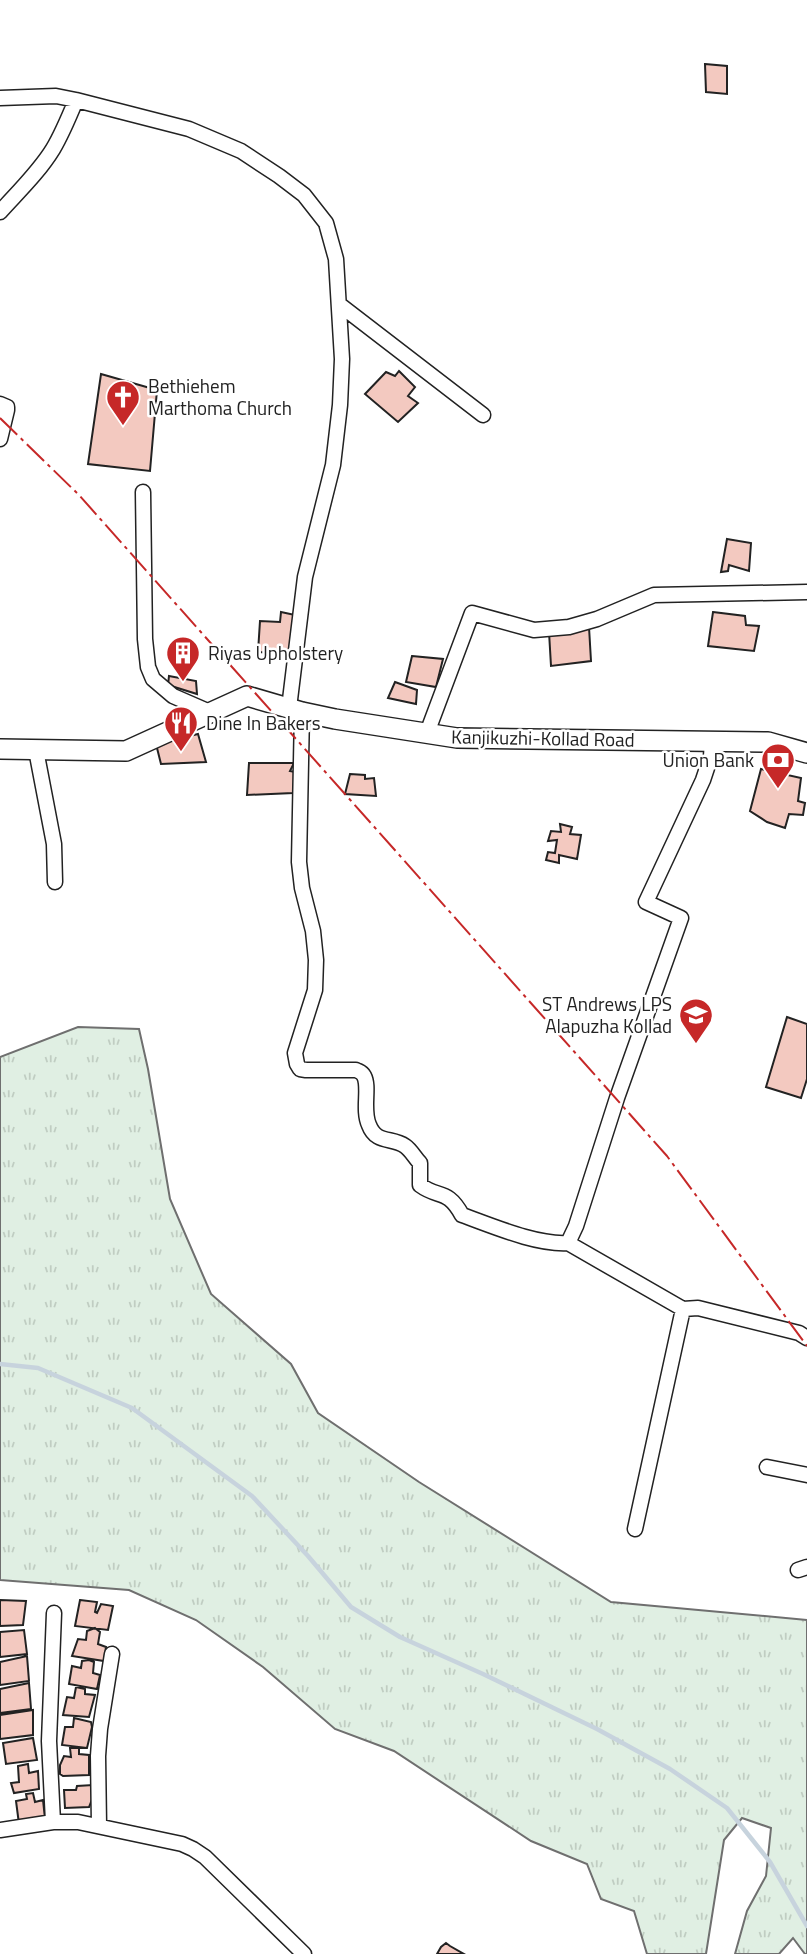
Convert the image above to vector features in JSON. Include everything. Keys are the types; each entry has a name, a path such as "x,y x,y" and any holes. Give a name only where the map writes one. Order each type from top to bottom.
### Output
{"main road":[{"name":"Kanjikuzhi-Kollad Road","path":"0,749 127,751 247,695 296,710 457,738 768,742 807,753"}],"street":[{"path":"0,98 56,96 189,129 241,151 304,195 326,223 336,259 342,359 333,464 305,577 296,710 299,862 302,888 313,930 316,960 315,990 296,1044 295,1053 300,1069 356,1070 362,1073 366,1078 365,1107 369,1128 374,1135 405,1145 420,1163 420,1185 444,1194 455,1202 462,1214 517,1234 555,1244 568,1243 683,1309 698,1308 799,1333 807,1338"},
{"path":"0,212 52,150 76,100"},
{"path":"340,305 483,415"},
{"path":"0,404 7,407 7,410 0,439"},
{"path":"143,492 145,639 148,667 153,679 173,696 212,713"},
{"path":"427,733 472,613 534,630 569,627 597,619 653,595 807,592"},
{"path":"568,1243 681,918 646,902 703,780 712,741"},
{"path":"36,750 54,844 55,882"},
{"path":"635,1529 683,1309"},
{"path":"767,1467 807,1475"},
{"path":"53,1822 49,1741 54,1613"},
{"path":"99,1825 100,1729 112,1654"},
{"path":"0,1830 53,1822 99,1825 182,1844 205,1857 299,1952"}],"green space":[{"path":"78,1027 139,1029 170,1199 211,1294 291,1364 318,1413 419,1482 611,1602 807,1620 807,1954 793,1938 779,1954 735,1954 747,1911 766,1876 771,1828 742,1818 724,1840 706,1954 647,1954 634,1911 601,1899 587,1864 531,1841 394,1751 335,1729 263,1667 196,1620 129,1590 0,1580 0,1057"}],"building":[{"path":"705,64 727,66 727,94 706,92"},
{"path":"399,371 415,387 408,396 418,403 398,422 365,394 386,372 395,376"},
{"name":"Bethiehem Marthoma Church","path":"101,374 157,390 150,471 88,464"},
{"path":"727,539 751,543 749,571 729,565 728,571 721,572"},
{"path":"281,612 295,615 290,654 258,652 260,621 280,622"},
{"path":"713,612 745,616 746,625 759,626 754,651 708,646"},
{"path":"589,627 591,661 551,666 549,632"},
{"path":"412,656 443,659 436,687 406,682"},
{"name":"Riyas Upholstery","path":"169,676 196,681 197,694 168,685"},
{"path":"395,682 417,690 416,704 388,698"},
{"name":"Dine In Bakers","path":"198,734 206,762 161,764 156,744"},
{"path":"249,763 294,763 290,771 295,772 293,793 247,795"},
{"name":"Union Bank","path":"761,769 801,778 798,801 805,803 803,815 789,814 785,828 767,822 750,811"},
{"path":"350,774 365,775 365,779 374,778 376,796 345,794"},
{"path":"560,824 572,827 570,834 581,835 577,859 559,855 559,863 546,860 548,852 555,853 557,840 548,841 551,831 561,832"},
{"path":"787,1017 807,1024 807,1079 801,1098 766,1087"},
{"path":"0,1600 26,1601 23,1625 0,1626"},
{"path":"80,1600 97,1602 97,1613 101,1604 113,1606 108,1630 75,1626"},
{"path":"95,1628 100,1632 98,1644 106,1647 104,1661 72,1656 78,1639 86,1640 87,1631"},
{"path":"24,1630 27,1654 0,1657 0,1632"},
{"path":"27,1656 29,1681 0,1685 0,1662"},
{"path":"82,1661 94,1662 93,1673 100,1675 97,1689 69,1684 72,1666 81,1668"},
{"path":"29,1683 31,1709 0,1713 0,1689"},
{"path":"76,1687 85,1689 85,1694 95,1695 89,1717 63,1715 67,1697 74,1698"},
{"path":"33,1710 33,1735 0,1739 0,1715"},
{"path":"74,1718 91,1722 87,1748 62,1745 65,1727 73,1727"},
{"path":"33,1738 37,1760 6,1764 3,1743"},
{"path":"70,1748 79,1748 79,1754 89,1755 89,1775 60,1774 64,1756 71,1757"},
{"path":"28,1764 29,1773 38,1771 39,1789 14,1793 11,1783 19,1782 18,1766"},
{"path":"93,1785 93,1797 89,1807 65,1808 64,1790"},
{"path":"33,1793 35,1802 43,1800 45,1819 19,1824 16,1801 27,1799 26,1794"},
{"path":"446,1943 464,1954 437,1954"}],"waterway":[{"path":"0,1364 38,1368 132,1408 252,1496 351,1607 400,1637 597,1729 670,1769 727,1808 770,1862 807,1926"}],"power":[{"path":"0,418 79,495 667,1156 807,1346"}],"place":[{"name":"Bethiehem Marthoma Church","path":"123,427"},
{"name":"Riyas Upholstery","path":"183,683"},
{"name":"Dine In Bakers","path":"181,753"},
{"name":"Union Bank","path":"778,790"},
{"name":"ST Andrews LPS Alapuzha Kollad","path":"696,1045"}]}
